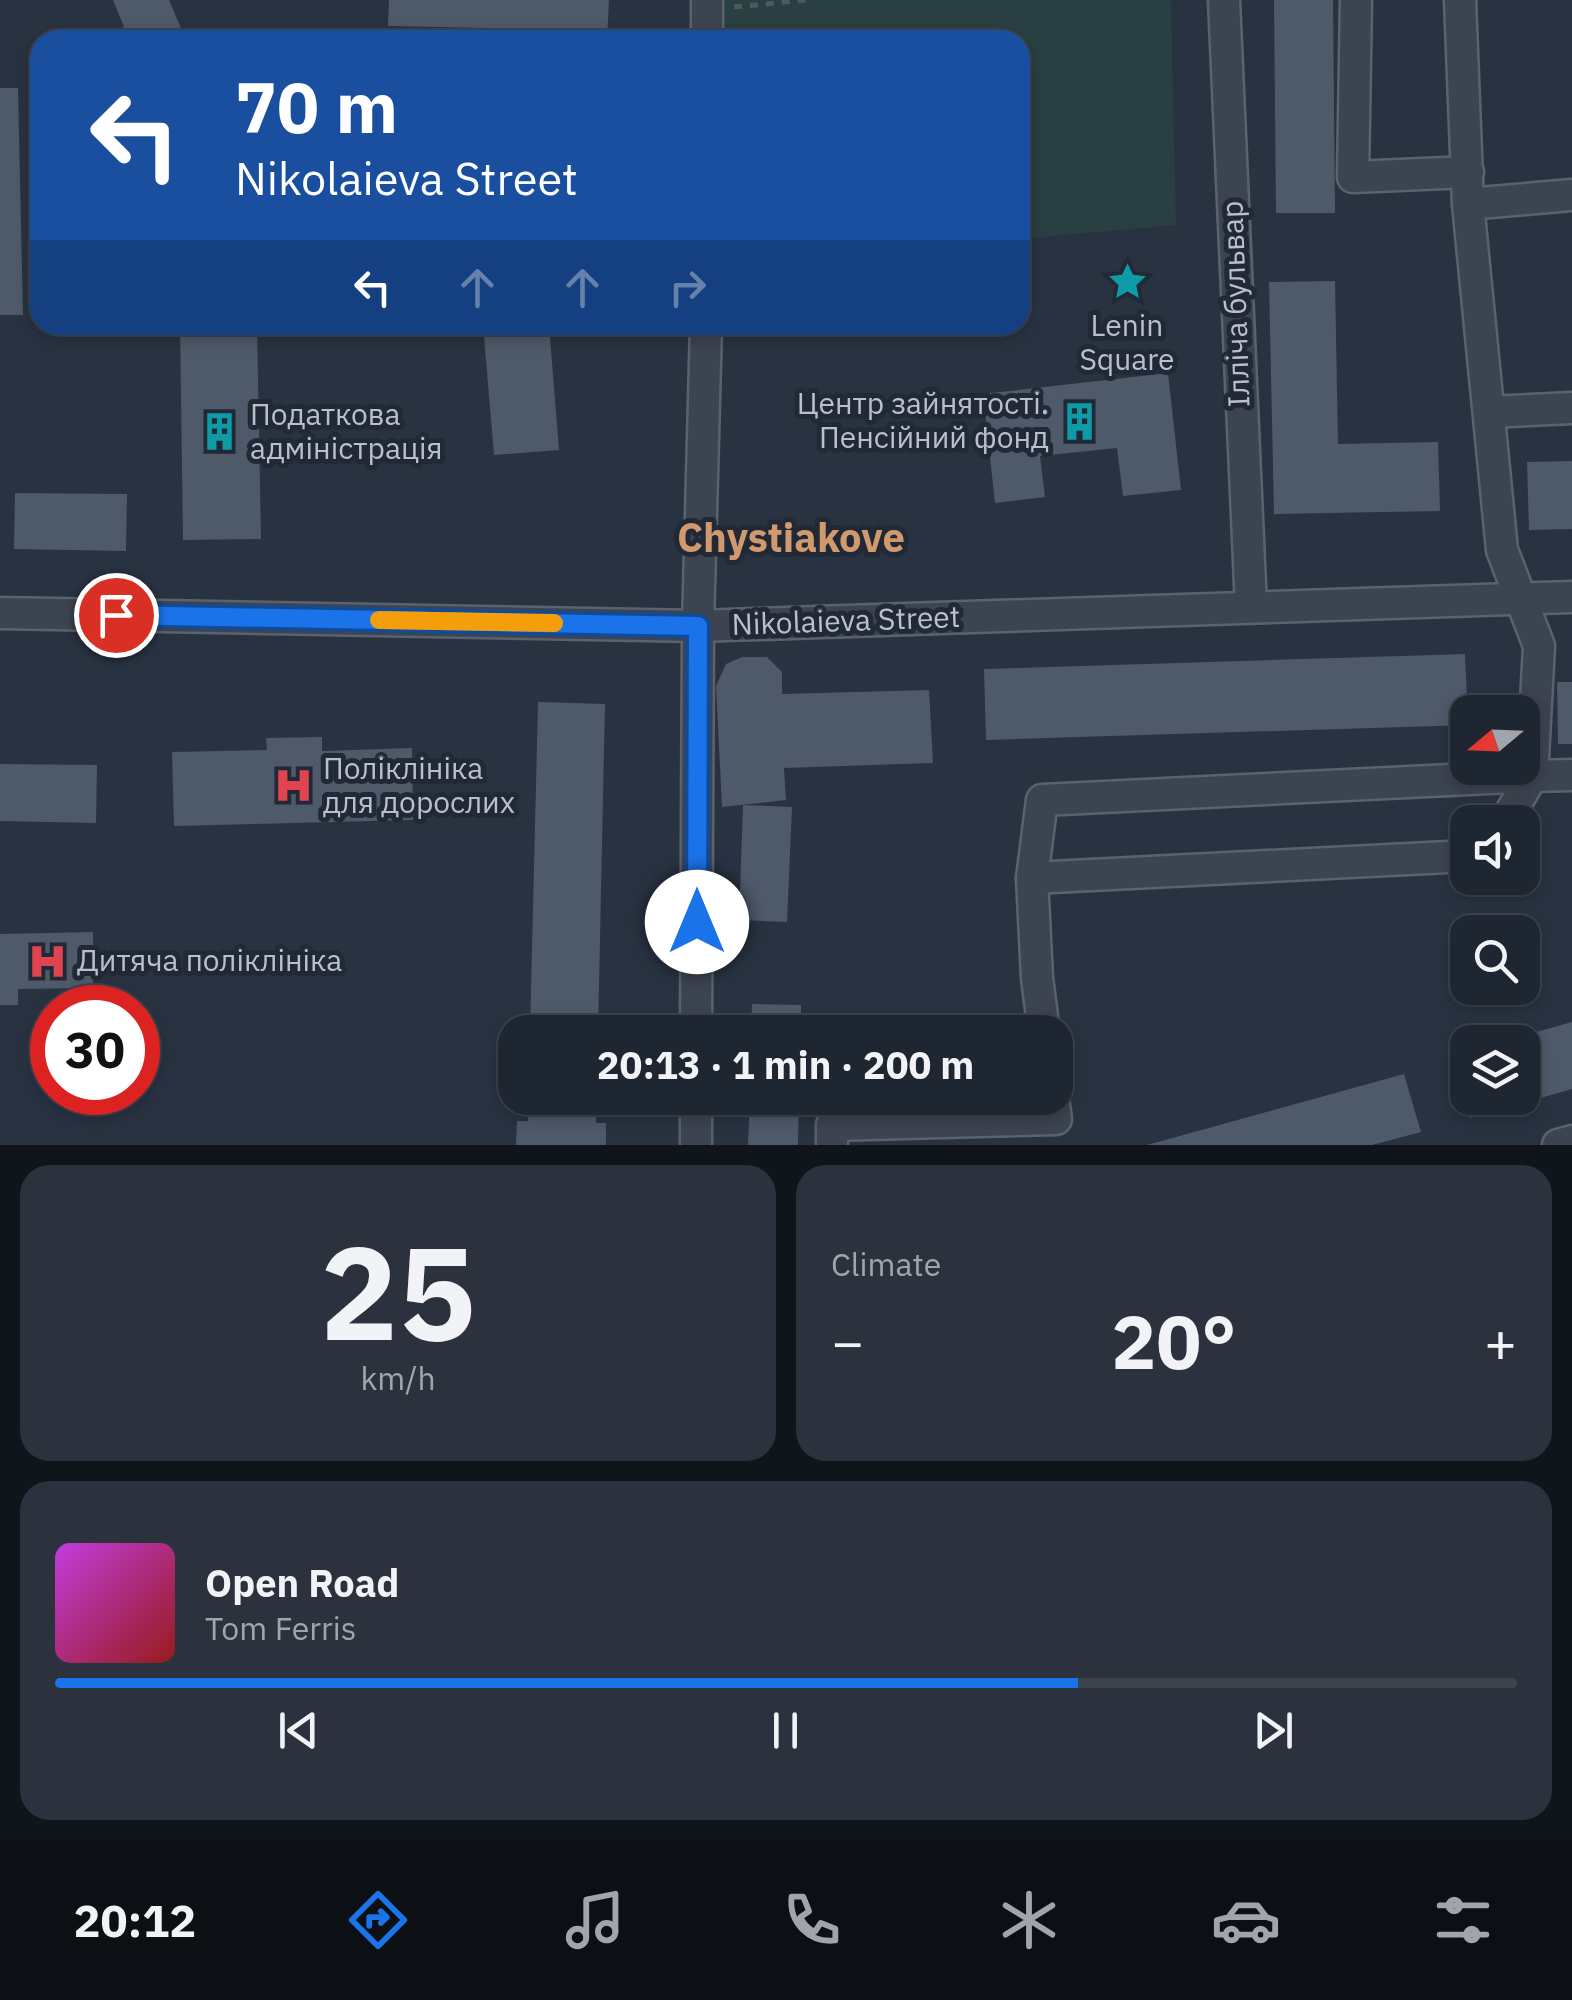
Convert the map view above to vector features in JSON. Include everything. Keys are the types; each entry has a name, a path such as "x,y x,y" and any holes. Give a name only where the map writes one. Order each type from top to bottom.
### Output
{"street":[{"name":"Ілліча бульвар","path":"1224,0 1251,607"},
{"path":"1356,0 1353,177 1468,172"},
{"path":"1460,0 1468,204 1502,550 1539,646 1536,695"},
{"path":"1468,204 1572,195"},
{"path":"696,1015 698,626 706,335"},
{"path":"1490,412 1572,408"},
{"name":"Nikolaieva Street","path":"0,613 698,626 1572,597"},
{"path":"1540,776 1572,775"},
{"path":"1042,1015 1032,878 1042,800 1450,780"},
{"path":"1032,878 1450,857"},
{"path":"696,1115 696,1145"},
{"path":"832,1145 832,1125 1057,1120"},
{"path":"1558,1145 1572,1142"}],"path":[{"path":"707,16 806,0"}],"green space":[{"path":"721,0 1171,0 1176,225 1030,238 1030,30 720,30"}],"building":[{"path":"113,0 169,0 182,30 117,30 124,27"},
{"path":"389,0 609,0 608,30 388,26"},
{"path":"1274,0 1333,0 1335,213 1276,213"},
{"path":"0,88 18,88 23,315 0,315"},
{"path":"1335,281 1338,444 1438,442 1440,511 1274,514 1269,282"},
{"name":"Податкова адміністрація","path":"180,335 257,335 261,539 183,540"},
{"path":"484,335 550,335 559,450 494,455"},
{"name":"Центр зайнятості. Пенсійний фонд","path":"1168,373 1181,490 1123,496 1117,448 1040,456 1045,497 995,503 983,394"},
{"path":"1572,461 1572,529 1529,530 1527,462"},
{"path":"15,493 127,494 126,551 14,549"},
{"path":"1465,654 1467,695 1450,695 1450,726 986,740 984,669"},
{"path":"742,657 767,657 782,672 782,694 929,690 933,763 784,768 786,800 722,807 716,686 726,664"},
{"path":"1557,682 1572,682 1572,744 1558,744"},
{"path":"538,702 605,704 598,1015 530,1015"},
{"name":"Поліклініка для дорослих","path":"322,737 322,751 412,748 413,820 174,826 172,752 267,750 266,738"},
{"path":"0,764 97,765 96,823 0,821"},
{"path":"743,805 792,807 787,922 739,920"},
{"name":"Дитяча поліклініка","path":"93,932 93,985 30,985 30,989 18,989 18,1005 0,1005 0,934"},
{"path":"752,1004 801,1005 801,1015 752,1015"},
{"path":"1572,1022 1572,1089 1540,1098 1540,1031"},
{"path":"1404,1074 1421,1132 1372,1145 1147,1145"},
{"path":"528,1115 596,1115 596,1123 606,1123 606,1145 516,1145 517,1121 528,1121"},
{"path":"749,1115 799,1115 798,1145 748,1145"}],"slow traffic":[{"path":"379,620 554,623"}],"place":[{"name":"Lenin Square","path":"1127,282"},
{"name":"Центр зайнятості. Пенсійний фонд","path":"1079,421"},
{"name":"Податкова адміністрація","path":"220,432"},
{"name":"Поліклініка для дорослих","path":"293,786"},
{"name":"Дитяча поліклініка","path":"47,961"}],"district":[{"name":"Chystiakove","path":"791,538"}],"route":[{"path":"116,615 698,626 697,922"}]}
